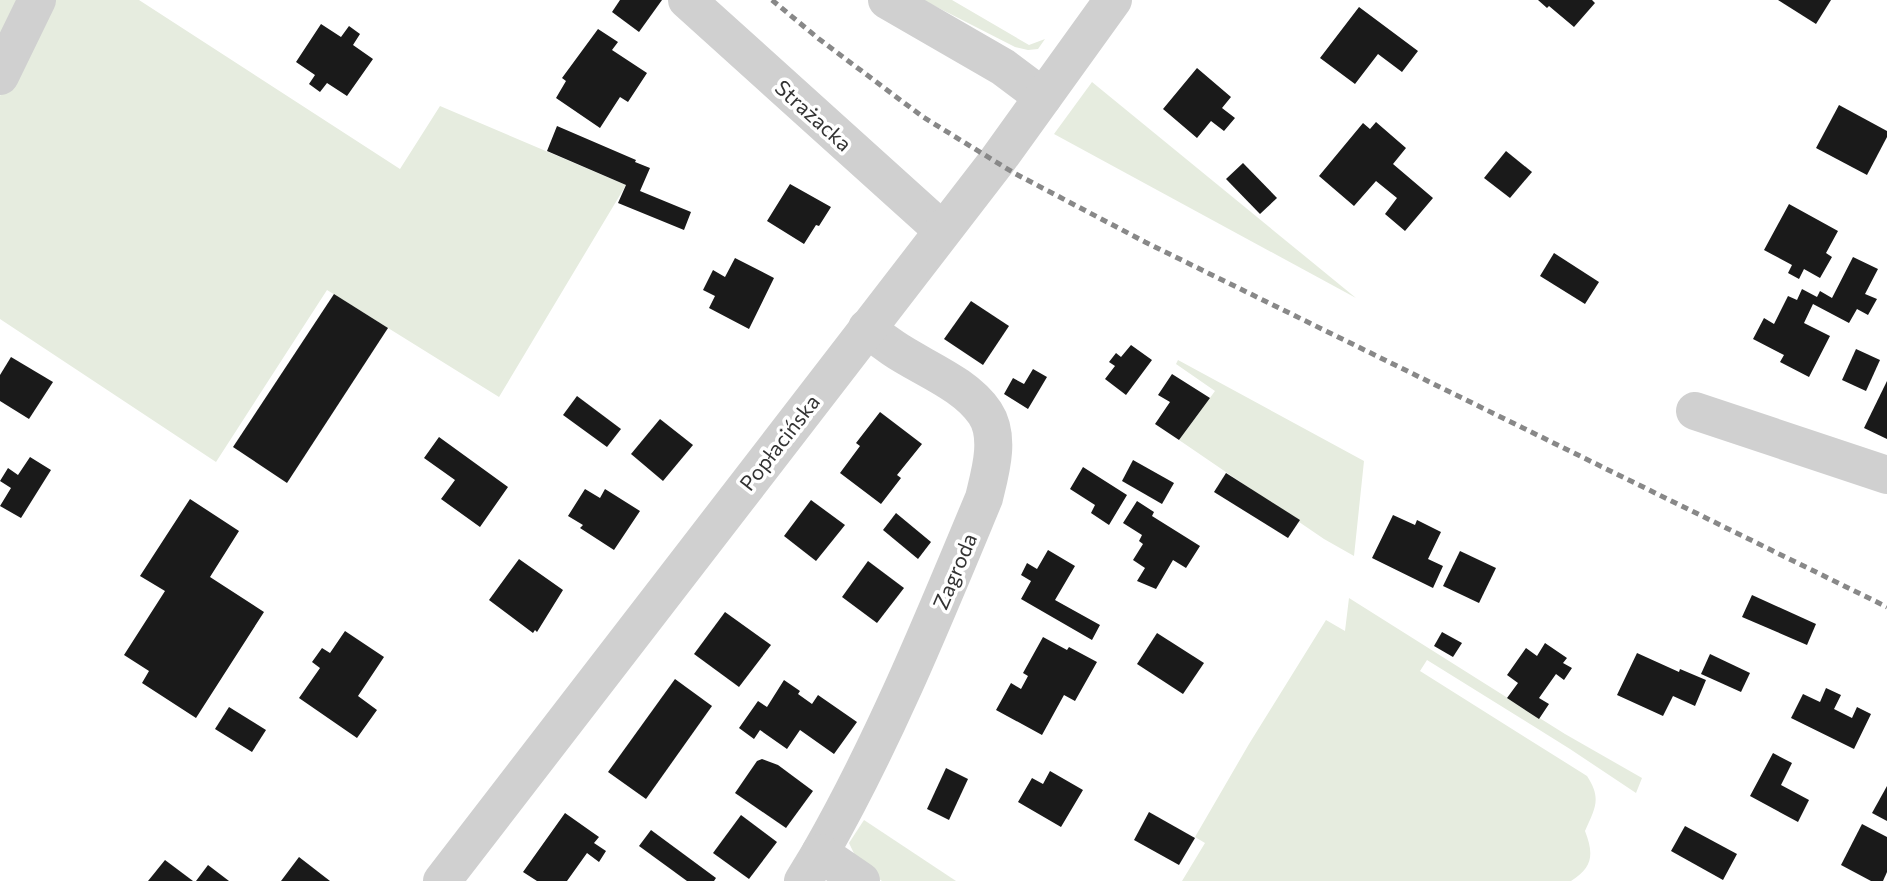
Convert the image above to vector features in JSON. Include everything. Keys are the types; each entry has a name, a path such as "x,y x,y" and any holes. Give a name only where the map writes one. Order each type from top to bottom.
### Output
{"street":[{"path":"0,76 37,0"},
{"name":"Strażacka","path":"687,0 942,230"},
{"path":"887,0 1003,67 1043,97"},
{"name":"Popłacińska","path":"442,881 997,161 1113,0"},
{"name":"Zagroda","path":"861,881 811,867 850,800 911,672 984,498 993,449 992,432 986,414 972,399 867,328"},
{"path":"1695,411 1887,475"}],"shaded area":[{"path":"0,0 26,0 0,53"},
{"path":"49,0 139,0 400,169 440,106 626,185 499,397 327,290 216,462 0,319 0,96"},
{"path":"923,0 952,0 1029,45 1045,39 1038,49 1015,47"},
{"path":"1092,82 1356,298 1054,134"},
{"path":"1178,360 1364,461 1354,556 1324,539 1179,440 1215,391 1176,364"},
{"path":"1349,598 1565,734 1642,778 1636,793 1427,660 1420,671 1587,776 1596,797 1585,831 1590,847 1590,859 1584,871 1571,881 1182,881 1205,843 1195,837 1326,620 1345,631"},
{"path":"864,820 956,881 882,881 860,866 849,843"}],"building":[{"path":"620,0 662,0 639,32 612,12"},
{"path":"1538,0 1592,0 1595,3 1574,27"},
{"path":"1778,0 1831,0 1816,24"},
{"path":"1359,7 1418,51 1402,72 1378,54 1355,84 1320,58"},
{"path":"321,24 341,37 349,26 360,34 353,45 373,59 347,96 327,83 320,92 309,84 315,75 296,62"},
{"path":"598,29 618,42 612,50 647,73 628,102 620,97 600,128 556,98 566,81 562,78"},
{"path":"1197,68 1231,97 1222,108 1235,118 1224,131 1211,121 1197,138 1163,109"},
{"path":"1839,105 1887,131 1887,137 1867,175 1816,148"},
{"path":"1376,122 1406,148 1393,164 1433,198 1405,231 1385,214 1397,198 1376,181 1354,206 1319,176 1363,123 1370,129"},
{"path":"557,126 650,168 640,191 691,212 684,230 618,203 626,185 547,151"},
{"path":"1506,151 1532,172 1510,198 1484,178"},
{"path":"1243,163 1277,198 1260,214 1226,179"},
{"path":"790,184 831,207 804,244 767,221"},
{"path":"1789,204 1838,231 1826,253 1832,257 1820,278 1804,269 1799,279 1788,273 1792,265 1764,250"},
{"path":"1554,253 1599,282 1585,304 1540,276"},
{"path":"1853,257 1878,269 1865,294 1877,299 1868,315 1857,309 1849,323 1813,304 1804,323 1830,336 1809,377 1780,362 1784,355 1753,339 1764,318 1774,324 1788,296 1797,300 1802,289 1817,297 1820,291 1832,298"},
{"path":"735,258 774,278 749,329 709,308 715,296 703,290 713,270 725,277"},
{"path":"334,294 388,328 287,483 233,447"},
{"path":"971,301 1009,326 983,365 944,339"},
{"path":"1131,345 1152,360 1126,395 1105,379 1115,366 1109,362 1116,353 1121,357"},
{"path":"1856,349 1880,360 1866,391 1842,380"},
{"path":"11,357 53,382 29,419 0,401 0,375"},
{"path":"1033,369 1047,377 1028,409 1004,394 1013,378 1024,384"},
{"path":"1172,374 1210,398 1179,440 1155,424 1170,402 1158,395"},
{"path":"1887,381 1887,439 1864,428"},
{"path":"577,396 621,429 607,447 563,415"},
{"path":"880,412 922,444 897,475 901,478 881,504 840,473 860,446 856,443"},
{"path":"660,419 693,445 663,481 631,454"},
{"path":"439,437 508,487 480,527 441,499 455,480 424,458"},
{"path":"30,457 51,470 21,518 0,506 11,488 0,481 8,468 18,475"},
{"path":"1133,460 1174,483 1162,504 1122,481"},
{"path":"1083,467 1127,495 1109,525 1091,513 1095,505 1070,489"},
{"path":"1226,473 1300,520 1288,538 1214,492"},
{"path":"585,489 600,498 605,489 640,511 614,550 580,528 583,525 568,516"},
{"path":"190,499 239,531 210,577 264,612 196,718 142,683 149,671 124,655 165,591 140,576"},
{"path":"811,500 845,525 816,561 784,536"},
{"path":"1137,501 1154,512 1152,516 1200,546 1186,568 1173,560 1156,589 1137,581 1145,568 1133,560 1143,544 1139,541 1142,535 1123,523"},
{"path":"896,513 931,542 918,559 883,530"},
{"path":"1393,515 1415,525 1417,520 1441,532 1428,559 1443,566 1433,588 1372,558"},
{"path":"1048,550 1075,566 1055,600 1100,625 1092,640 1021,599 1031,581 1021,575 1027,563 1037,569"},
{"path":"1460,551 1496,568 1479,603 1443,586"},
{"path":"519,559 563,590 537,632 535,630 533,633 489,600"},
{"path":"868,561 904,588 877,623 842,597"},
{"path":"1752,595 1816,624 1807,645 1742,617"},
{"path":"725,612 771,645 739,687 694,654"},
{"path":"345,631 384,657 358,696 377,710 357,738 299,698 320,668 312,662 322,648 330,653"},
{"path":"1442,632 1462,643 1453,657 1434,646"},
{"path":"1157,633 1204,663 1183,694 1137,664"},
{"path":"1043,637 1097,662 1075,701 1064,695 1042,735 996,710 1011,683 1021,689 1028,676 1023,673"},
{"path":"1545,643 1567,658 1563,663 1572,668 1564,680 1556,674 1539,698 1549,704 1539,719 1507,698 1518,683 1507,675 1526,648 1537,656"},
{"path":"1637,653 1679,672 1680,669 1706,680 1695,706 1673,696 1663,716 1617,695"},
{"path":"1710,654 1750,673 1741,692 1701,674"},
{"path":"675,679 712,706 646,799 608,772"},
{"path":"784,680 812,704 818,695 857,722 834,754 800,730 787,749 760,730 754,739 739,728 758,701 767,707"},
{"path":"1826,688 1841,695 1834,709 1852,718 1857,707 1871,714 1854,749 1791,718 1803,694 1820,702"},
{"path":"229,707 266,730 252,752 215,729"},
{"path":"1773,753 1792,763 1781,785 1809,800 1798,822 1750,796"},
{"path":"762,759 778,765 813,791 786,828 735,793 757,761"},
{"path":"946,768 968,779 949,820 927,809"},
{"path":"1050,771 1083,790 1061,827 1018,802 1032,778 1043,784"},
{"path":"1887,786 1887,821 1872,813"},
{"path":"1149,812 1195,838 1179,865 1134,840"},
{"path":"565,813 599,837 594,843 606,851 599,862 587,853 567,881 537,881 523,872"},
{"path":"741,815 777,842 749,879 713,853"},
{"path":"1862,824 1887,837 1887,872 1883,881 1871,881 1841,865"},
{"path":"1685,826 1737,854 1723,880 1671,851"},
{"path":"651,830 716,878 714,881 687,881 639,846"},
{"path":"299,857 330,881 281,881"},
{"path":"165,860 193,881 148,881"},
{"path":"208,865 229,881 196,881"}],"railway":[{"path":"772,0 923,117 1014,173 1145,242 1887,607"}]}
